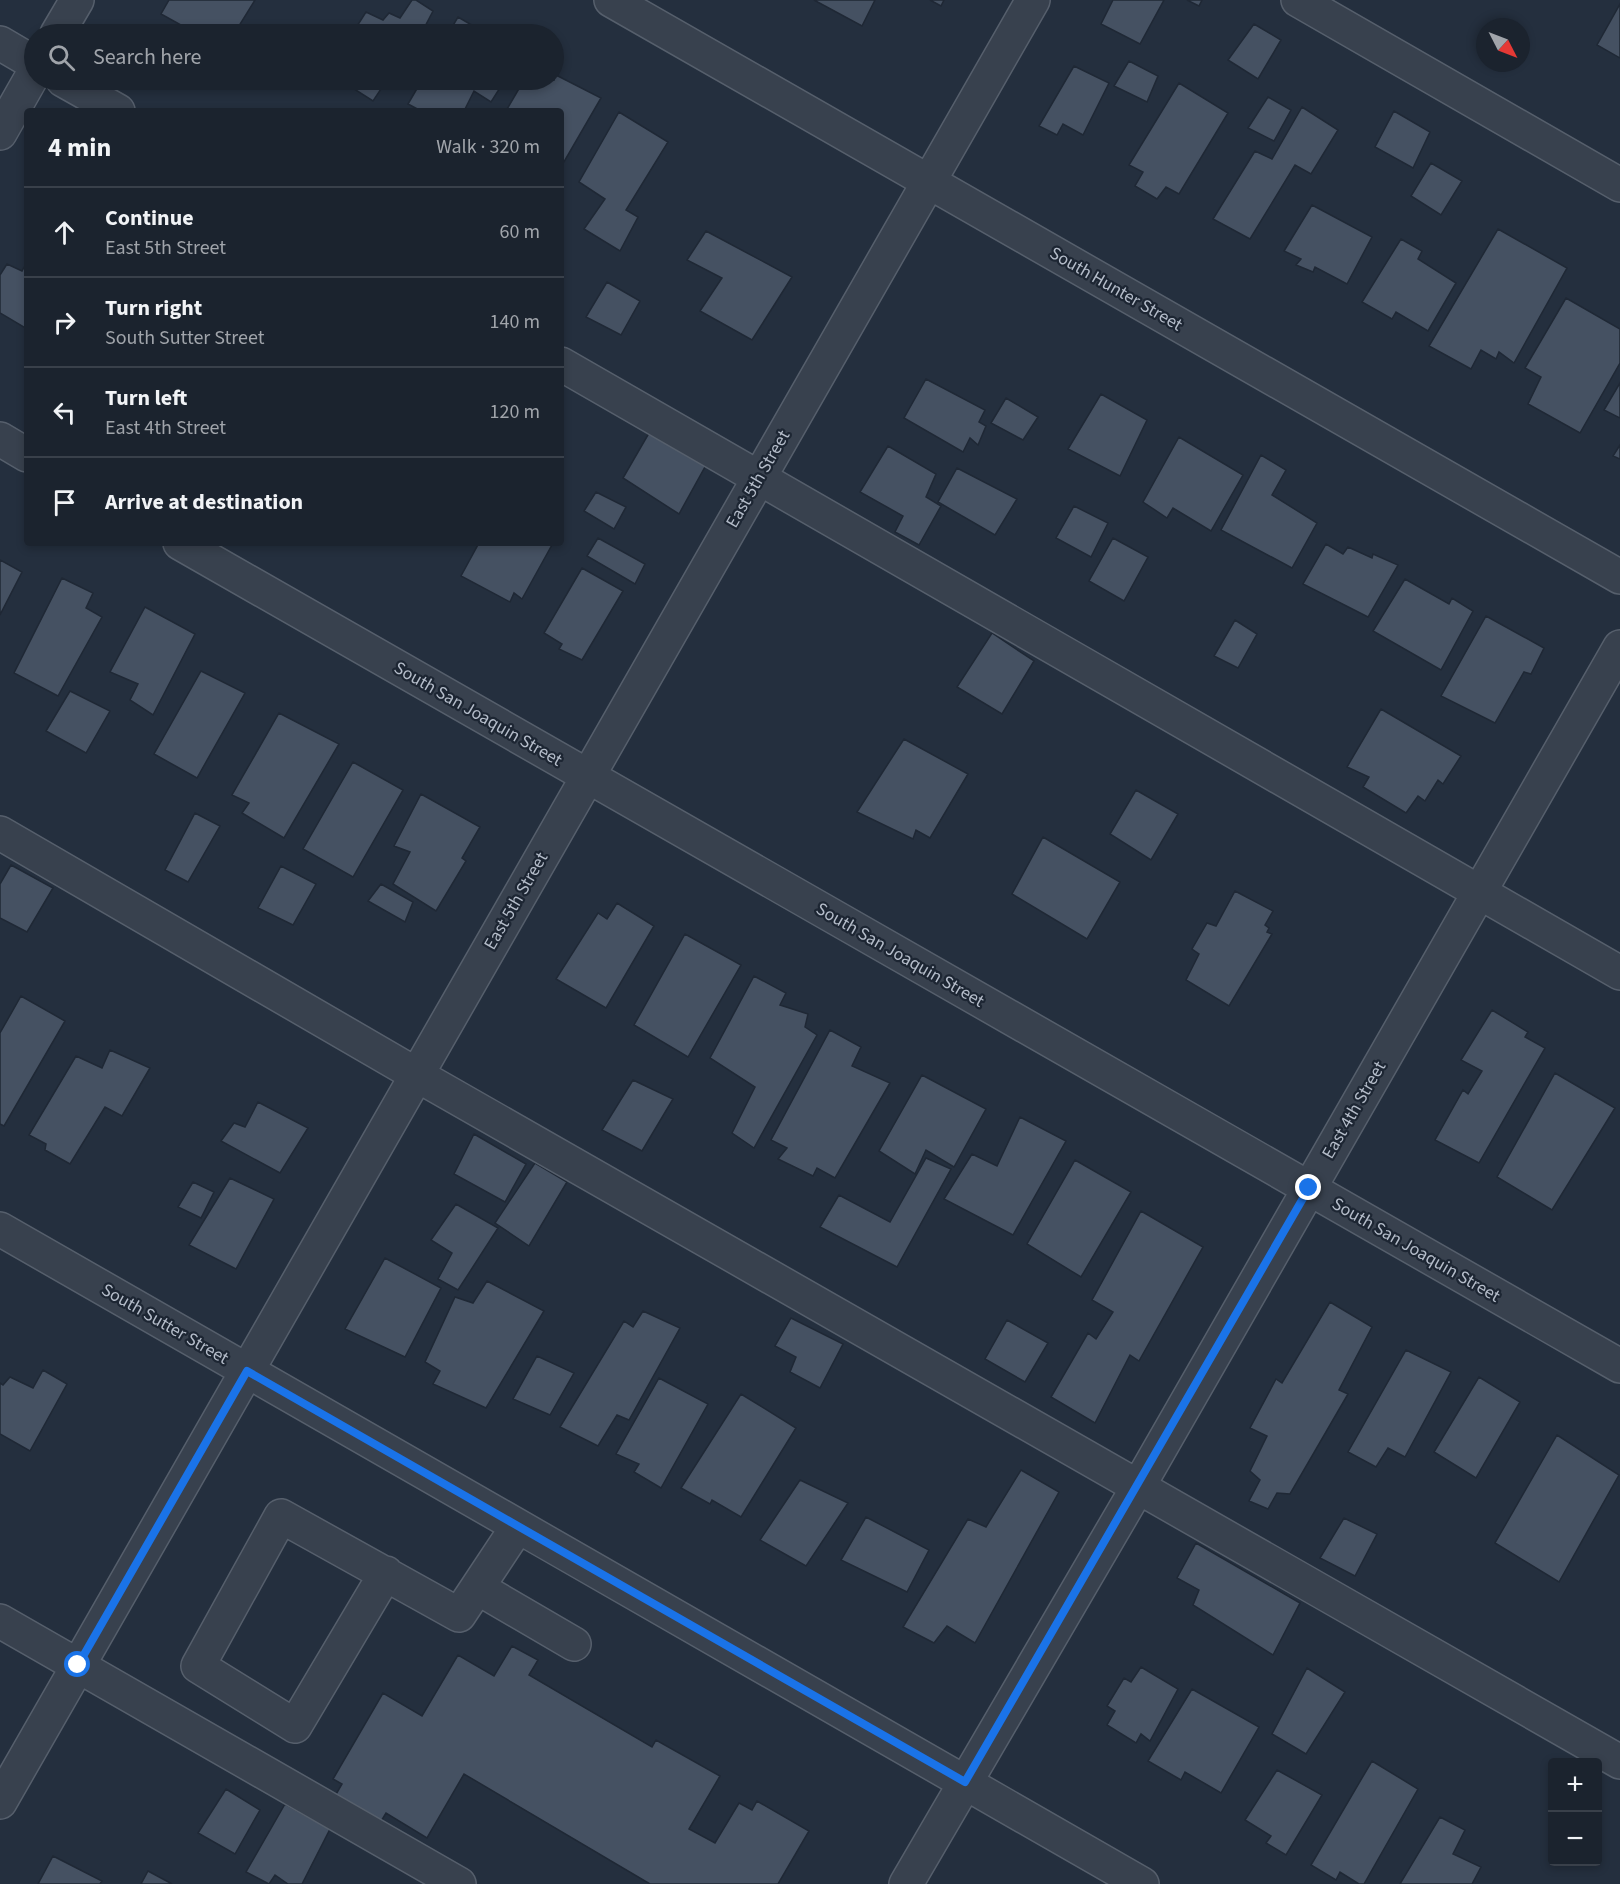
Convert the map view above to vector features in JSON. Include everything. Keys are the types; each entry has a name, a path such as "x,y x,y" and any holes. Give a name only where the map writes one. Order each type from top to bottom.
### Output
{"street":[{"path":"63,24 77,0"},
{"name":"South Hunter Street","path":"611,0 1620,577"},
{"name":"East 5th Street","path":"0,1802 1033,0"},
{"path":"1298,0 1620,185"},
{"path":"0,44 24,57"},
{"path":"0,133 24,90"},
{"path":"81,90 113,108"},
{"path":"564,366 1620,973"},
{"path":"0,439 24,453"},
{"name":"South San Joaquin Street","path":"185,546 1620,1366"},
{"name":"East 4th Street","path":"906,1884 1138,1487 1620,646"},
{"path":"0,833 417,1075 1620,1762"},
{"name":"South Sutter Street","path":"0,1229 1142,1884"},
{"path":"386,1573 295,1726 198,1666 281,1516 386,1573 459,1616 518,1526"},
{"path":"478,1588 574,1644"},
{"path":"0,1621 459,1884"}],"building":[{"path":"169,0 255,0 240,24 179,24 161,14"},
{"path":"412,0 416,0 433,11 426,24 358,24 366,12 383,20 389,13 400,18"},
{"path":"814,0 875,0 862,26"},
{"path":"930,0 944,0 941,6"},
{"path":"1113,0 1164,0 1140,44 1101,24"},
{"path":"1187,0 1202,0 1199,6"},
{"path":"1620,4 1620,58 1597,45"},
{"path":"458,17 470,24 454,24"},
{"path":"1254,24 1281,40 1258,79 1228,60"},
{"path":"1129,61 1158,76 1147,102 1114,86"},
{"path":"1074,66 1109,83 1083,135 1063,124 1057,135 1039,126"},
{"path":"564,79 601,98 564,162 564,108 508,108 518,90 564,90"},
{"path":"1179,83 1228,113 1179,194 1166,187 1157,199 1135,186 1143,172 1129,165"},
{"path":"356,90 380,90 373,101"},
{"path":"416,90 499,90 491,102 474,91 466,108 415,108 408,104"},
{"path":"1268,97 1291,110 1274,141 1248,128"},
{"path":"1302,107 1338,130 1311,174 1295,165 1250,239 1213,219 1255,151 1272,159"},
{"path":"1394,111 1430,132 1413,168 1375,147"},
{"path":"619,112 668,142 626,210 638,217 620,251 584,229 605,199 579,182"},
{"path":"1431,163 1462,181 1441,215 1411,196"},
{"path":"1312,205 1372,237 1347,284 1315,267 1313,272 1296,265 1301,259 1284,251"},
{"path":"1498,229 1567,268 1514,363 1499,352 1496,359 1481,350 1471,369 1429,346"},
{"path":"706,231 792,277 752,340 700,311 722,278 687,260"},
{"path":"1401,239 1422,251 1418,259 1456,283 1428,331 1396,312 1392,319 1362,302"},
{"path":"7,264 22,271 24,267 24,327 0,313 0,275"},
{"path":"607,282 640,301 621,335 586,317"},
{"path":"1566,298 1620,329 1620,363 1580,433 1528,404 1541,377 1525,368"},
{"path":"926,379 985,410 979,422 986,426 978,445 970,438 963,452 904,418"},
{"path":"1620,383 1620,418 1604,410"},
{"path":"1101,394 1147,420 1120,476 1068,449"},
{"path":"1006,398 1038,417 1023,440 991,423"},
{"path":"649,433 706,465 679,514 623,478"},
{"path":"1179,437 1243,475 1211,531 1173,508 1167,518 1143,502"},
{"path":"1620,445 1620,459 1613,456"},
{"path":"888,446 936,474 926,497 941,506 919,545 895,532 903,516 860,492"},
{"path":"1261,455 1286,470 1272,495 1317,523 1292,568 1221,530"},
{"path":"957,468 1017,499 995,535 938,502"},
{"path":"596,492 626,507 614,529 584,511"},
{"path":"1074,506 1108,523 1091,557 1056,538"},
{"path":"598,538 645,564 635,584 587,556"},
{"path":"1113,538 1148,557 1124,601 1089,581"},
{"path":"1326,544 1343,554 1348,547 1372,558 1373,554 1398,565 1368,617 1303,584"},
{"path":"477,546 551,546 522,599 514,593 510,602 461,576"},
{"path":"0,560 22,572 0,615"},
{"path":"582,568 623,591 582,660 559,649 562,644 544,633"},
{"path":"62,578 93,593 86,608 102,617 58,696 14,673"},
{"path":"1405,579 1449,604 1452,598 1473,611 1441,670 1373,631"},
{"path":"145,607 195,634 153,715 130,700 138,684 110,672"},
{"path":"1486,616 1544,648 1531,674 1524,672 1495,723 1441,696"},
{"path":"1235,620 1257,634 1238,668 1214,656"},
{"path":"992,633 1034,661 1002,714 957,687"},
{"path":"201,671 245,693 197,778 154,754"},
{"path":"70,691 110,711 86,753 46,731"},
{"path":"1381,709 1461,756 1443,784 1438,780 1425,801 1418,796 1406,813 1363,787 1369,777 1347,767"},
{"path":"279,713 339,744 284,838 242,813 249,803 232,795"},
{"path":"904,739 968,774 930,838 916,830 913,839 857,812"},
{"path":"353,762 403,790 353,877 303,849"},
{"path":"1136,790 1178,814 1151,860 1110,834"},
{"path":"421,794 480,827 462,858 466,861 436,911 393,884 410,852 394,846"},
{"path":"195,813 220,826 188,882 165,870"},
{"path":"1043,837 1120,882 1087,939 1012,894"},
{"path":"11,865 53,888 27,932 0,918 0,884"},
{"path":"281,866 316,884 293,925 258,908"},
{"path":"381,884 413,902 405,922 368,901"},
{"path":"1235,891 1273,911 1265,925 1269,928 1267,932 1272,934 1229,1006 1186,980 1199,954 1192,949 1207,923 1216,926"},
{"path":"617,903 654,926 606,1008 556,979 598,913 607,919"},
{"path":"685,934 741,965 688,1057 634,1025"},
{"path":"754,976 786,993 780,1005 808,1014 805,1027 817,1035 754,1148 732,1133 755,1087 710,1058"},
{"path":"21,996 65,1021 4,1126 0,1124 0,1033"},
{"path":"1492,1010 1528,1032 1525,1037 1545,1048 1479,1163 1435,1140 1463,1090 1468,1094 1482,1071 1461,1060"},
{"path":"830,1030 861,1047 852,1066 890,1083 835,1178 817,1168 813,1176 778,1159 787,1148 771,1140"},
{"path":"110,1050 150,1068 122,1116 105,1107 70,1164 45,1150 46,1144 29,1135 76,1056 102,1068"},
{"path":"1555,1073 1615,1108 1552,1210 1497,1177"},
{"path":"922,1075 986,1109 954,1167 926,1150 915,1174 879,1151"},
{"path":"633,1080 673,1099 642,1151 602,1130"},
{"path":"258,1102 308,1128 280,1173 221,1141 234,1123 245,1127"},
{"path":"1020,1117 1066,1141 1013,1235 944,1199 972,1154 997,1166"},
{"path":"474,1134 526,1164 505,1202 454,1174"},
{"path":"926,1158 951,1169 897,1267 820,1227 839,1195 890,1222"},
{"path":"1075,1160 1131,1192 1081,1277 1027,1244"},
{"path":"535,1163 567,1182 529,1246 495,1223"},
{"path":"230,1178 274,1199 236,1269 189,1245"},
{"path":"193,1182 214,1192 201,1218 178,1207"},
{"path":"456,1204 498,1228 458,1290 438,1279 452,1253 431,1240"},
{"path":"1141,1211 1203,1247 1139,1361 1130,1355 1095,1423 1051,1397 1088,1333 1096,1339 1113,1312 1092,1300"},
{"path":"385,1258 441,1288 405,1357 345,1329"},
{"path":"487,1281 544,1311 486,1408 433,1384 440,1371 425,1362 455,1297 473,1303"},
{"path":"1330,1302 1372,1327 1339,1390 1348,1394 1290,1494 1277,1493 1268,1509 1249,1501 1260,1480 1250,1471 1267,1436 1250,1428 1276,1379 1282,1383"},
{"path":"643,1311 680,1328 629,1420 617,1415 598,1446 560,1427 624,1321 633,1327"},
{"path":"791,1318 843,1344 820,1388 790,1372 796,1357 775,1346"},
{"path":"1007,1320 1048,1343 1025,1382 985,1359"},
{"path":"1406,1350 1451,1372 1405,1457 1388,1448 1376,1467 1348,1452"},
{"path":"537,1356 574,1373 550,1415 513,1399"},
{"path":"43,1370 67,1384 30,1451 0,1434 0,1383 3,1385 10,1377 33,1388"},
{"path":"1479,1377 1520,1402 1476,1478 1434,1452"},
{"path":"659,1378 708,1404 661,1488 634,1472 639,1464 616,1454"},
{"path":"741,1394 796,1428 741,1517 712,1500 710,1504 681,1488"},
{"path":"1557,1435 1619,1475 1559,1582 1495,1543"},
{"path":"1021,1470 1059,1492 975,1643 947,1626 934,1643 903,1627 968,1519 986,1527"},
{"path":"800,1480 848,1503 806,1566 760,1540"},
{"path":"866,1517 929,1550 907,1592 841,1560"},
{"path":"1344,1518 1377,1534 1355,1576 1320,1558"},
{"path":"1196,1543 1300,1603 1273,1655 1193,1605 1199,1590 1177,1578"},
{"path":"512,1646 538,1660 529,1675 652,1747 656,1740 720,1776 689,1829 715,1843 739,1803 752,1810 757,1801 809,1831 778,1884 650,1884 464,1774 427,1838 386,1813 380,1823 335,1796 342,1784 333,1779 383,1693 422,1716 458,1655 494,1676"},
{"path":"1141,1667 1178,1689 1150,1741 1141,1734 1136,1743 1107,1725 1115,1711 1107,1706 1124,1678 1131,1682"},
{"path":"1307,1668 1345,1692 1306,1754 1272,1734"},
{"path":"1192,1689 1259,1727 1221,1793 1185,1772 1181,1780 1148,1761"},
{"path":"1372,1761 1418,1789 1364,1884 1359,1884 1340,1872 1336,1880 1311,1865"},
{"path":"1277,1770 1322,1795 1286,1855 1266,1843 1271,1836 1245,1820"},
{"path":"226,1789 260,1810 235,1854 198,1833"},
{"path":"285,1804 330,1829 302,1884 288,1884 275,1875 269,1884 246,1872"},
{"path":"1440,1817 1465,1830 1453,1854 1481,1867 1472,1884 1400,1884"},
{"path":"53,1856 102,1881 100,1884 38,1884"},
{"path":"148,1871 172,1884 141,1884"}],"route":[{"path":"78,1665 247,1371 965,1782 1138,1487 1309,1188"}]}
